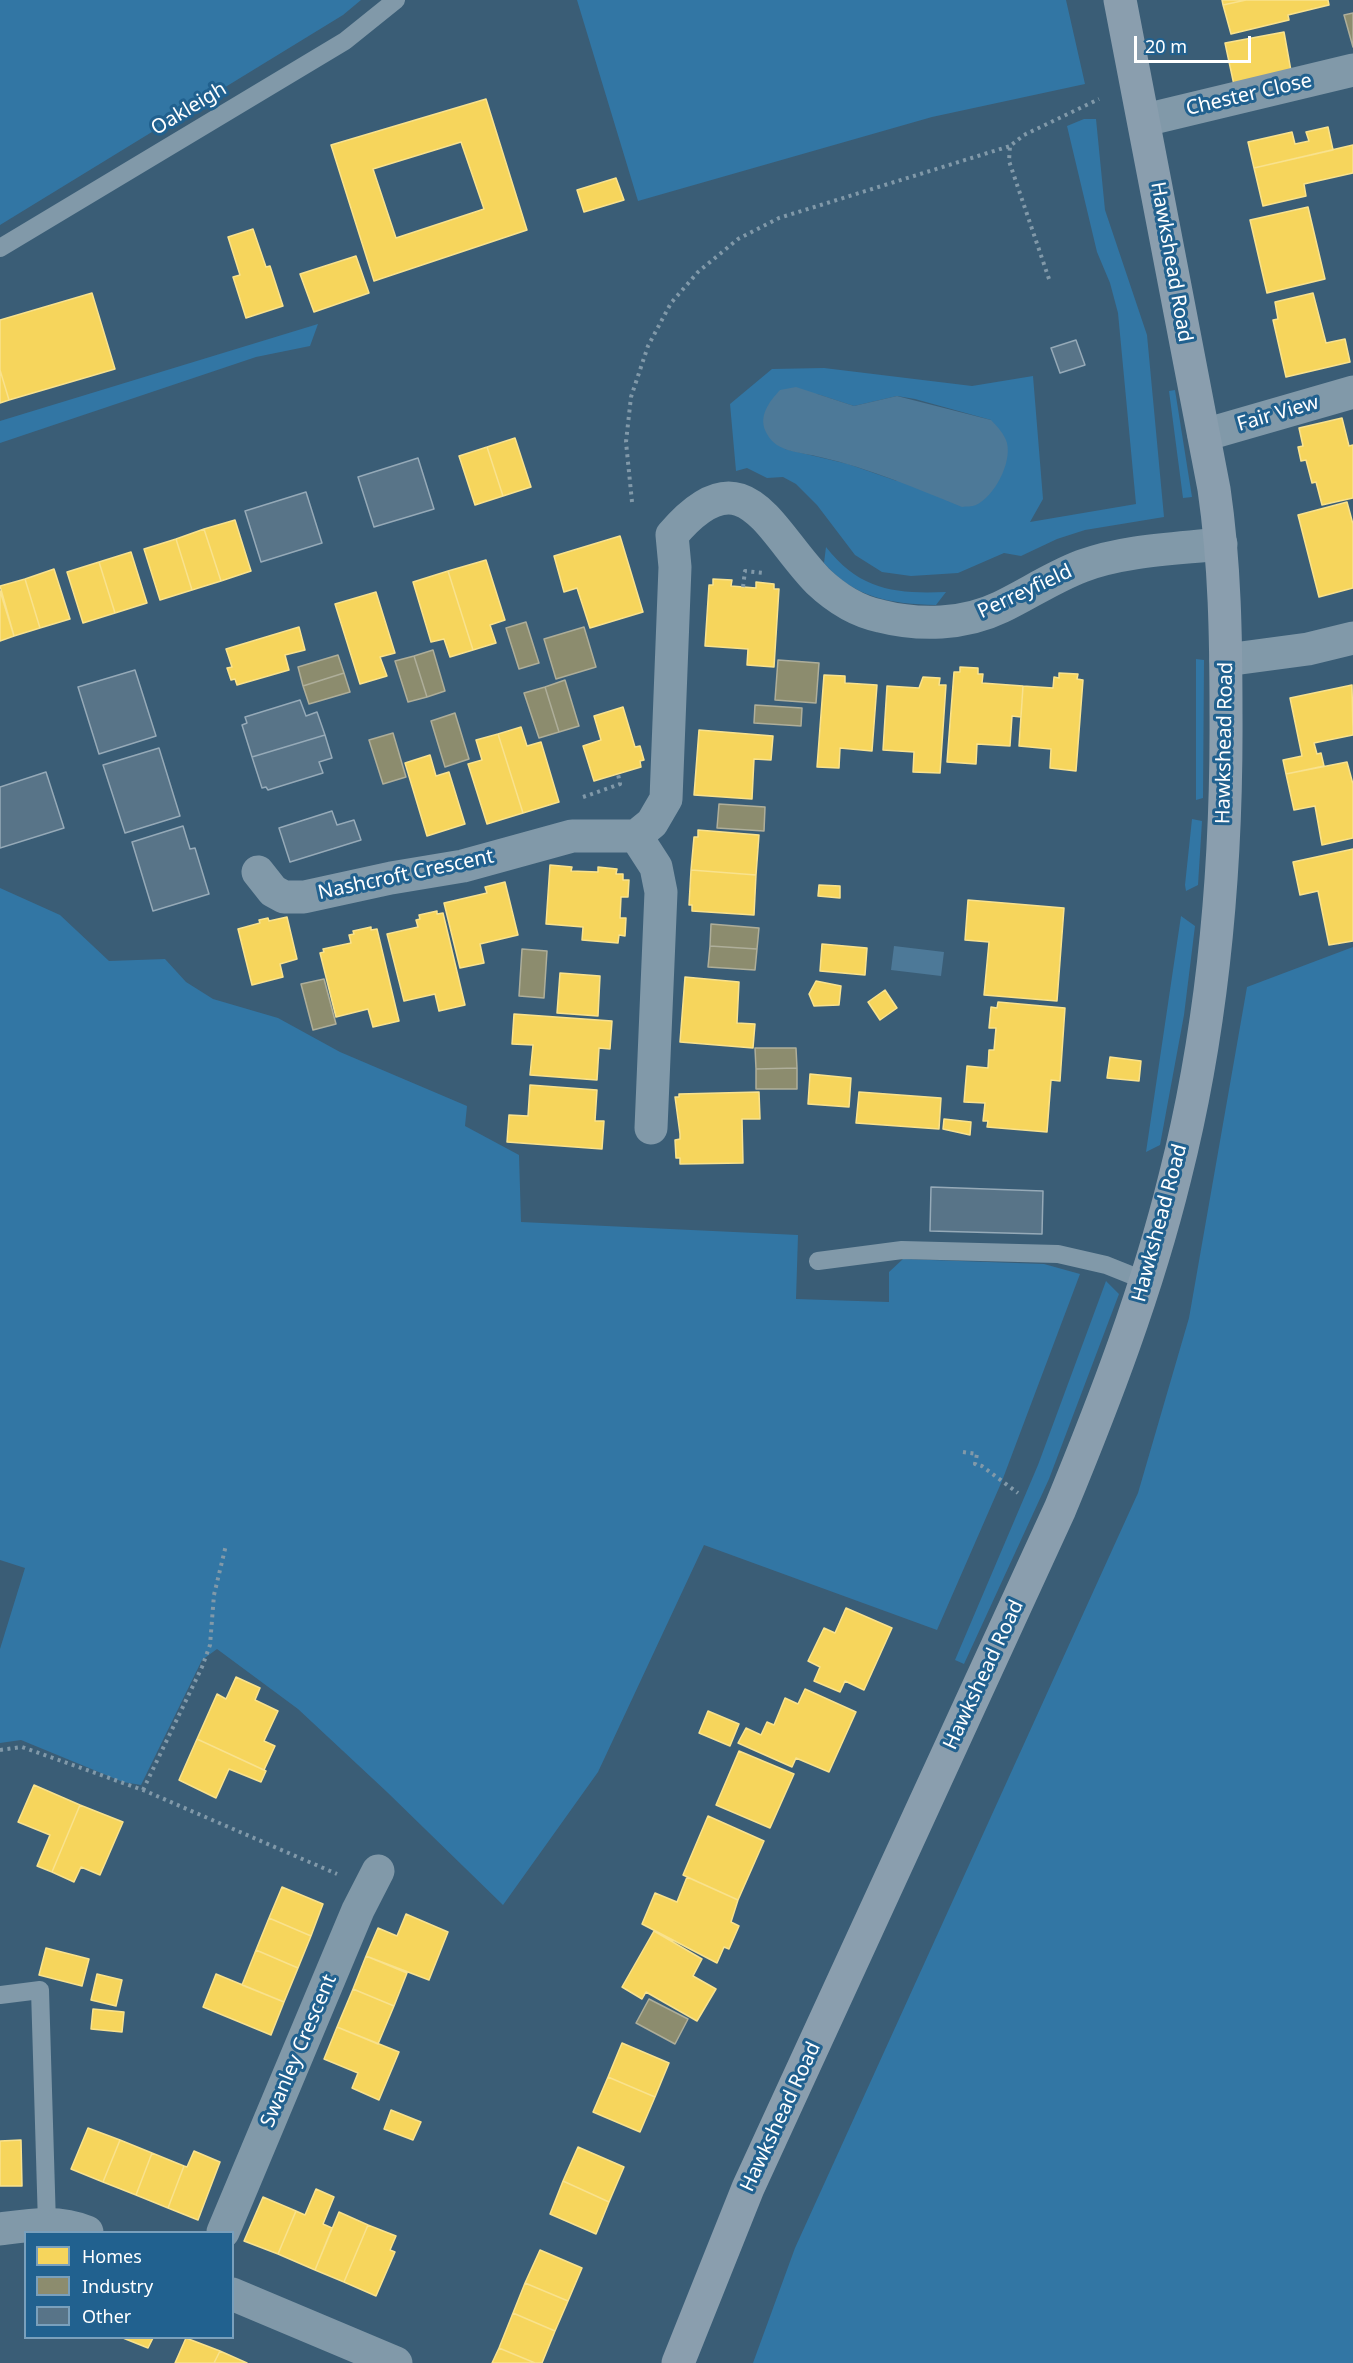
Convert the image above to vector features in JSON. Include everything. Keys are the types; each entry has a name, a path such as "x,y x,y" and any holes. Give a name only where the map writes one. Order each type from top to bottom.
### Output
{"street":[{"name":"Hawkshead Road","path":"678,2363 748,2188 1060,1509 1106,1397 1146,1281 1176,1176 1202,1049 1223,858 1227,780 1226,660 1221,544 1145,120 1120,0"},
{"name":"Chester Close","path":"1145,120 1291,87 1353,69"},
{"name":"Fair View","path":"1203,435 1353,392"},
{"name":"Perreyfield","path":"636,836 652,823 666,799 675,567 672,535 698,508 711,501 732,497 767,518 817,580 842,601 879,616 928,622 976,616 1000,608 1043,582 1097,561 1221,544"},
{"path":"1226,660 1308,649 1353,638"},
{"name":"Nashcroft Crescent","path":"258,872 273,891 284,897 304,897 391,878 463,867 572,836 636,836"},
{"path":"636,836 656,867 661,892 651,1128"},
{"name":"Swanley Crescent","path":"223,2231 373,1881"},
{"path":"0,2229 47,2224 74,2227 84,2231"},
{"path":"234,2295 396,2363"}],"lane":[{"name":"Oakleigh","path":"0,248 345,41 396,0"},
{"path":"818,1261 902,1250 1058,1254 1106,1265 1146,1281"},
{"path":"0,1995 40,1990 47,2224"}],"path":[{"path":"632,502 626,442 631,397 648,346 671,303 698,272 738,239 778,218 1010,146 1024,135 1099,99"},
{"path":"1010,146 1009,161 1049,279"},
{"path":"743,587 745,571 767,573"},
{"path":"963,1452 978,1454 975,1464 982,1466 1018,1493"},
{"path":"143,1790 202,1667 210,1645 214,1595 226,1545"},
{"path":"0,1750 22,1747 143,1790 316,1862 373,1881"}],"shaded area":[{"path":"0,0 361,0 343,15 0,225"},
{"path":"577,0 1066,0 1085,84 932,117 638,201"},
{"path":"1084,119 1096,119 1105,210 1147,335 1164,517 1085,530 1057,539 1021,556 1004,553 958,573 911,576 882,572 855,555 817,505 796,484 783,477 767,478 747,468 736,471 730,404 772,369 824,368 972,386 1033,376 1043,499 1030,522 1136,504 1118,313 1110,283 1097,252 1067,126","holes":["817,394 854,406 897,396 991,420 897,481 848,464 785,449"]},
{"path":"318,324 310,346 256,357 0,443 0,421"},
{"path":"796,387 854,406 897,396 991,420 1003,434 1007,443 1007,460 1004,469 995,487 983,501 974,506 962,507 856,467 790,451 771,440 763,422 768,405 780,390"},
{"path":"1175,390 1192,497 1183,498 1169,391"},
{"path":"826,547 839,561 865,581 894,590 946,592 936,605 904,603 874,597 848,584 824,563"},
{"path":"1196,659 1204,660 1203,798 1196,800"},
{"path":"1192,819 1202,821 1198,885 1186,891 1185,885"},
{"path":"0,888 60,915 109,961 165,959 186,982 213,999 278,1018 340,1052 467,1106 465,1126 519,1155 521,1222 798,1235 796,1299 889,1302 889,1272 903,1259 1044,1264 1080,1274 1002,1481 937,1630 704,1545 598,1772 503,1905 298,1709 217,1649 202,1660 141,1785 123,1782 21,1740 0,1743 0,1649 25,1568 0,1560"},
{"path":"1181,916 1195,926 1184,1015 1160,1145 1146,1152"},
{"path":"894,946 944,952 941,976 891,970"},
{"path":"1353,947 1353,2363 753,2363 795,2248 1138,1493 1189,1318 1247,987"},
{"path":"1106,1281 1119,1294 1049,1479 964,1664 955,1660 1038,1465"}],"building: Homes":[{"path":"1222,0 1246,0 1223,5"},
{"path":"1246,0 1328,0 1329,5 1288,15 1289,20 1231,34 1223,5"},
{"path":"1284,32 1291,71 1234,85 1225,43"},
{"path":"486,99 527,230 374,281 331,145","holes":["461,142 484,209 396,238 373,169"]},
{"path":"1328,127 1333,150 1254,168 1248,142 1292,132 1295,144 1309,141 1306,132"},
{"path":"1353,145 1353,173 1304,184 1306,196 1263,206 1254,168"},
{"path":"616,178 624,200 584,212 577,190"},
{"path":"1308,207 1325,279 1267,293 1250,220"},
{"path":"253,229 266,267 270,266 283,306 246,318 233,277 240,275 228,237"},
{"path":"356,256 369,293 314,312 300,274"},
{"path":"92,293 115,369 9,400 0,370 0,320"},
{"path":"1313,293 1326,343 1345,339 1350,362 1286,377 1273,320 1278,319 1275,302"},
{"path":"0,370 9,400 0,403"},
{"path":"1342,418 1349,446 1353,445 1353,498 1322,505 1316,482 1312,483 1306,460 1301,461 1298,447 1303,446 1299,428"},
{"path":"515,438 531,487 503,496 487,447"},
{"path":"487,447 503,496 475,505 459,456"},
{"path":"1347,502 1353,524 1353,588 1319,597 1298,515"},
{"path":"235,520 251,571 221,581 204,529"},
{"path":"204,529 221,581 192,590 176,539"},
{"path":"620,536 643,612 590,628 577,588 564,592 554,556"},
{"path":"176,539 192,590 160,600 144,549"},
{"path":"131,552 147,603 115,613 99,562"},
{"path":"486,560 505,620 490,625 496,643 473,650 448,571"},
{"path":"99,562 115,613 83,623 67,572"},
{"path":"54,569 70,619 40,628 25,579"},
{"path":"448,571 473,650 450,657 444,639 431,642 413,582"},
{"path":"25,579 40,628 14,636 0,586"},
{"path":"713,579 732,580 731,586 756,588 756,582 774,584 774,589 779,589 774,667 747,665 748,649 705,646 709,585 713,585"},
{"path":"0,591 14,636 0,641"},
{"path":"376,592 395,653 380,657 387,676 360,684 335,604"},
{"path":"299,627 305,650 285,655 289,670 237,685 235,679 231,680 227,668 232,667 226,649"},
{"path":"960,667 978,668 978,674 983,674 982,683 1023,686 1021,717 1012,716 1010,746 977,744 976,764 947,762 954,672 960,672"},
{"path":"1059,673 1078,674 1077,679 1083,680 1076,771 1050,768 1051,749 1019,746 1023,686 1053,688 1054,677 1059,678"},
{"path":"824,675 845,676 845,683 877,685 872,751 840,748 839,768 817,767"},
{"path":"923,677 940,678 939,685 946,685 940,773 913,772 914,752 883,750 887,686 919,688"},
{"path":"1352,685 1353,735 1314,743 1317,754 1321,753 1324,766 1286,774 1283,760 1302,756 1290,698"},
{"path":"623,707 635,747 640,746 644,760 640,761 641,767 594,781 583,746 601,740 594,716"},
{"path":"521,727 527,746 541,742 559,802 523,813 498,734"},
{"path":"699,730 773,736 771,760 754,759 752,799 694,795"},
{"path":"498,734 523,813 487,824 468,764 482,760 476,740"},
{"path":"430,755 436,776 449,772 465,824 427,836 405,763"},
{"path":"1347,762 1353,784 1353,838 1322,845 1315,806 1294,810 1286,774"},
{"path":"698,830 759,835 756,875 691,870 694,837 698,837"},
{"path":"1353,849 1353,941 1329,945 1318,891 1300,895 1293,862"},
{"path":"550,865 572,867 571,871 598,872 598,867 617,869 616,874 623,874 623,880 629,880 628,897 621,897 620,918 626,918 625,936 619,935 618,943 582,940 583,927 546,924"},
{"path":"691,870 756,875 754,915 692,911 692,905 689,905"},
{"path":"505,882 518,935 480,944 484,963 460,968 444,903 487,893 485,887"},
{"path":"819,885 840,886 840,898 818,896"},
{"path":"968,900 1064,908 1057,1001 984,995 989,942 965,940"},
{"path":"437,911 437,914 443,913 465,1005 439,1011 435,994 404,1001 387,934 418,927 416,920 420,919 419,915"},
{"path":"287,917 297,959 280,964 283,977 252,985 238,929 260,923 259,920 268,918 269,921"},
{"path":"371,927 371,930 377,929 399,1021 373,1027 368,1009 336,1017 320,953 324,952 323,949 351,943 349,935 354,934 353,931"},
{"path":"822,944 867,948 865,975 820,971"},
{"path":"560,973 600,976 598,1016 557,1013"},
{"path":"685,977 739,982 737,1023 755,1024 753,1048 680,1042"},
{"path":"816,981 841,986 839,1005 814,1006 809,994"},
{"path":"885,990 897,1008 880,1020 868,1002"},
{"path":"998,1002 1065,1008 1060,1081 1051,1080 1047,1132 987,1127 988,1121 983,1121 985,1103 964,1102 967,1066 988,1068 989,1050 994,1050 996,1028 989,1028 991,1007 997,1008"},
{"path":"514,1014 612,1021 610,1049 599,1048 597,1080 530,1075 533,1045 512,1044"},
{"path":"1110,1057 1141,1061 1139,1081 1107,1078"},
{"path":"810,1074 851,1078 849,1107 808,1104"},
{"path":"530,1085 597,1090 595,1121 604,1121 602,1149 507,1142 509,1115 528,1116"},
{"path":"759,1092 760,1119 742,1119 743,1163 680,1164 680,1158 676,1158 675,1140 680,1139 680,1134 675,1097 679,1097 679,1094"},
{"path":"859,1092 941,1098 939,1129 856,1123"},
{"path":"944,1119 971,1122 970,1135 943,1129"},
{"path":"846,1608 892,1628 864,1690 845,1681 840,1692 814,1681 820,1667 808,1661 824,1628 835,1633"},
{"path":"236,1677 260,1688 255,1700 278,1711 264,1741 275,1746 264,1770 197,1739 217,1694 226,1699"},
{"path":"805,1689 856,1712 829,1772 796,1758 792,1767 738,1743 746,1728 761,1735 767,1722 774,1725 785,1698 798,1704"},
{"path":"708,1711 739,1724 730,1746 699,1733"},
{"path":"197,1739 266,1771 261,1782 229,1769 216,1798 179,1780"},
{"path":"739,1751 794,1774 770,1828 716,1805"},
{"path":"34,1785 80,1805 52,1872 37,1866 50,1835 18,1822"},
{"path":"80,1805 123,1822 100,1875 81,1867 74,1882 52,1872"},
{"path":"708,1816 764,1841 738,1900 683,1875"},
{"path":"687,1877 738,1900 731,1922 739,1926 729,1949 724,1947 717,1963 642,1924 655,1893 677,1902"},
{"path":"282,1887 323,1904 311,1936 269,1918"},
{"path":"406,1914 448,1932 429,1980 366,1956 378,1928 397,1936"},
{"path":"269,1918 311,1936 298,1968 256,1950"},
{"path":"654,1931 702,1959 693,1976 716,1989 697,2021 646,1992 642,1999 622,1987"},
{"path":"46,1948 89,1959 82,1986 39,1975"},
{"path":"256,1950 298,1968 284,2002 242,1985"},
{"path":"366,1956 407,1973 394,2006 353,1989"},
{"path":"97,1974 122,1980 116,2006 91,2000"},
{"path":"216,1974 284,2002 271,2035 203,2007"},
{"path":"353,1989 394,2006 378,2044 337,2027"},
{"path":"93,2009 124,2012 122,2032 91,2029"},
{"path":"337,2027 399,2052 379,2100 352,2088 358,2073 324,2059"},
{"path":"622,2043 669,2063 655,2097 608,2077"},
{"path":"608,2077 655,2097 640,2132 593,2112"},
{"path":"391,2110 421,2122 413,2140 384,2129"},
{"path":"88,2128 120,2140 103,2182 71,2169"},
{"path":"21,2140 22,2186 0,2186 0,2141"},
{"path":"120,2140 152,2153 136,2195 103,2182"},
{"path":"578,2147 624,2167 609,2202 563,2181"},
{"path":"194,2151 220,2162 198,2220 168,2208 184,2166 187,2167"},
{"path":"152,2153 184,2166 168,2208 136,2195"},
{"path":"563,2181 609,2202 596,2234 550,2214"},
{"path":"316,2189 334,2197 323,2224 332,2228 315,2270 278,2254 296,2211 305,2215"},
{"path":"263,2197 296,2211 278,2254 244,2241"},
{"path":"339,2212 368,2225 344,2282 315,2270"},
{"path":"368,2225 396,2236 390,2250 395,2252 376,2296 344,2282"},
{"path":"540,2250 582,2268 568,2301 525,2283"},
{"path":"525,2283 568,2301 555,2331 513,2313"},
{"path":"513,2313 555,2331 542,2363 535,2363 499,2348"},
{"path":"126,2339 152,2339 148,2348"},
{"path":"186,2339 220,2351 214,2363 175,2363"},
{"path":"499,2348 535,2363 492,2363"},
{"path":"220,2351 247,2363 214,2363"}],"building: Industry":[{"path":"1353,13 1353,47 1344,15"},
{"path":"526,622 539,663 519,669 506,628"},
{"path":"584,627 596,667 556,679 544,639"},
{"path":"433,650 445,691 427,697 414,656"},
{"path":"338,655 344,673 303,686 298,667"},
{"path":"414,656 427,697 408,702 395,661"},
{"path":"778,660 819,663 816,703 775,700"},
{"path":"344,673 350,692 309,704 303,686"},
{"path":"565,680 579,726 559,732 545,687"},
{"path":"545,687 559,732 539,738 524,693"},
{"path":"755,705 802,708 801,726 754,723"},
{"path":"455,713 469,759 445,767 431,721"},
{"path":"393,733 406,777 383,784 369,740"},
{"path":"719,804 765,807 764,831 717,828"},
{"path":"711,924 759,928 757,949 710,946"},
{"path":"710,946 757,949 755,970 708,967"},
{"path":"522,949 547,951 544,998 519,996"},
{"path":"324,979 336,1024 313,1030 301,984"},
{"path":"755,1048 796,1048 797,1068 756,1069"},
{"path":"797,1068 797,1089 756,1089 756,1069"},
{"path":"649,1999 688,2019 675,2044 636,2023"}],"building: Other":[{"path":"1076,340 1085,365 1060,373 1051,348"},
{"path":"418,458 434,509 374,527 358,477"},
{"path":"306,492 322,543 261,562 245,511"},
{"path":"135,670 156,736 99,754 78,687"},
{"path":"300,700 306,716 317,712 325,735 252,757 242,725 247,723 245,717"},
{"path":"325,735 332,758 319,762 323,773 268,790 266,787 262,788 252,757"},
{"path":"159,748 180,816 125,833 103,765"},
{"path":"46,772 64,828 0,848 0,787"},
{"path":"332,811 337,825 354,820 361,840 290,862 279,828"},
{"path":"183,826 190,849 195,848 209,894 153,911 132,842"},
{"path":"931,1187 1043,1191 1042,1234 930,1231"}]}
